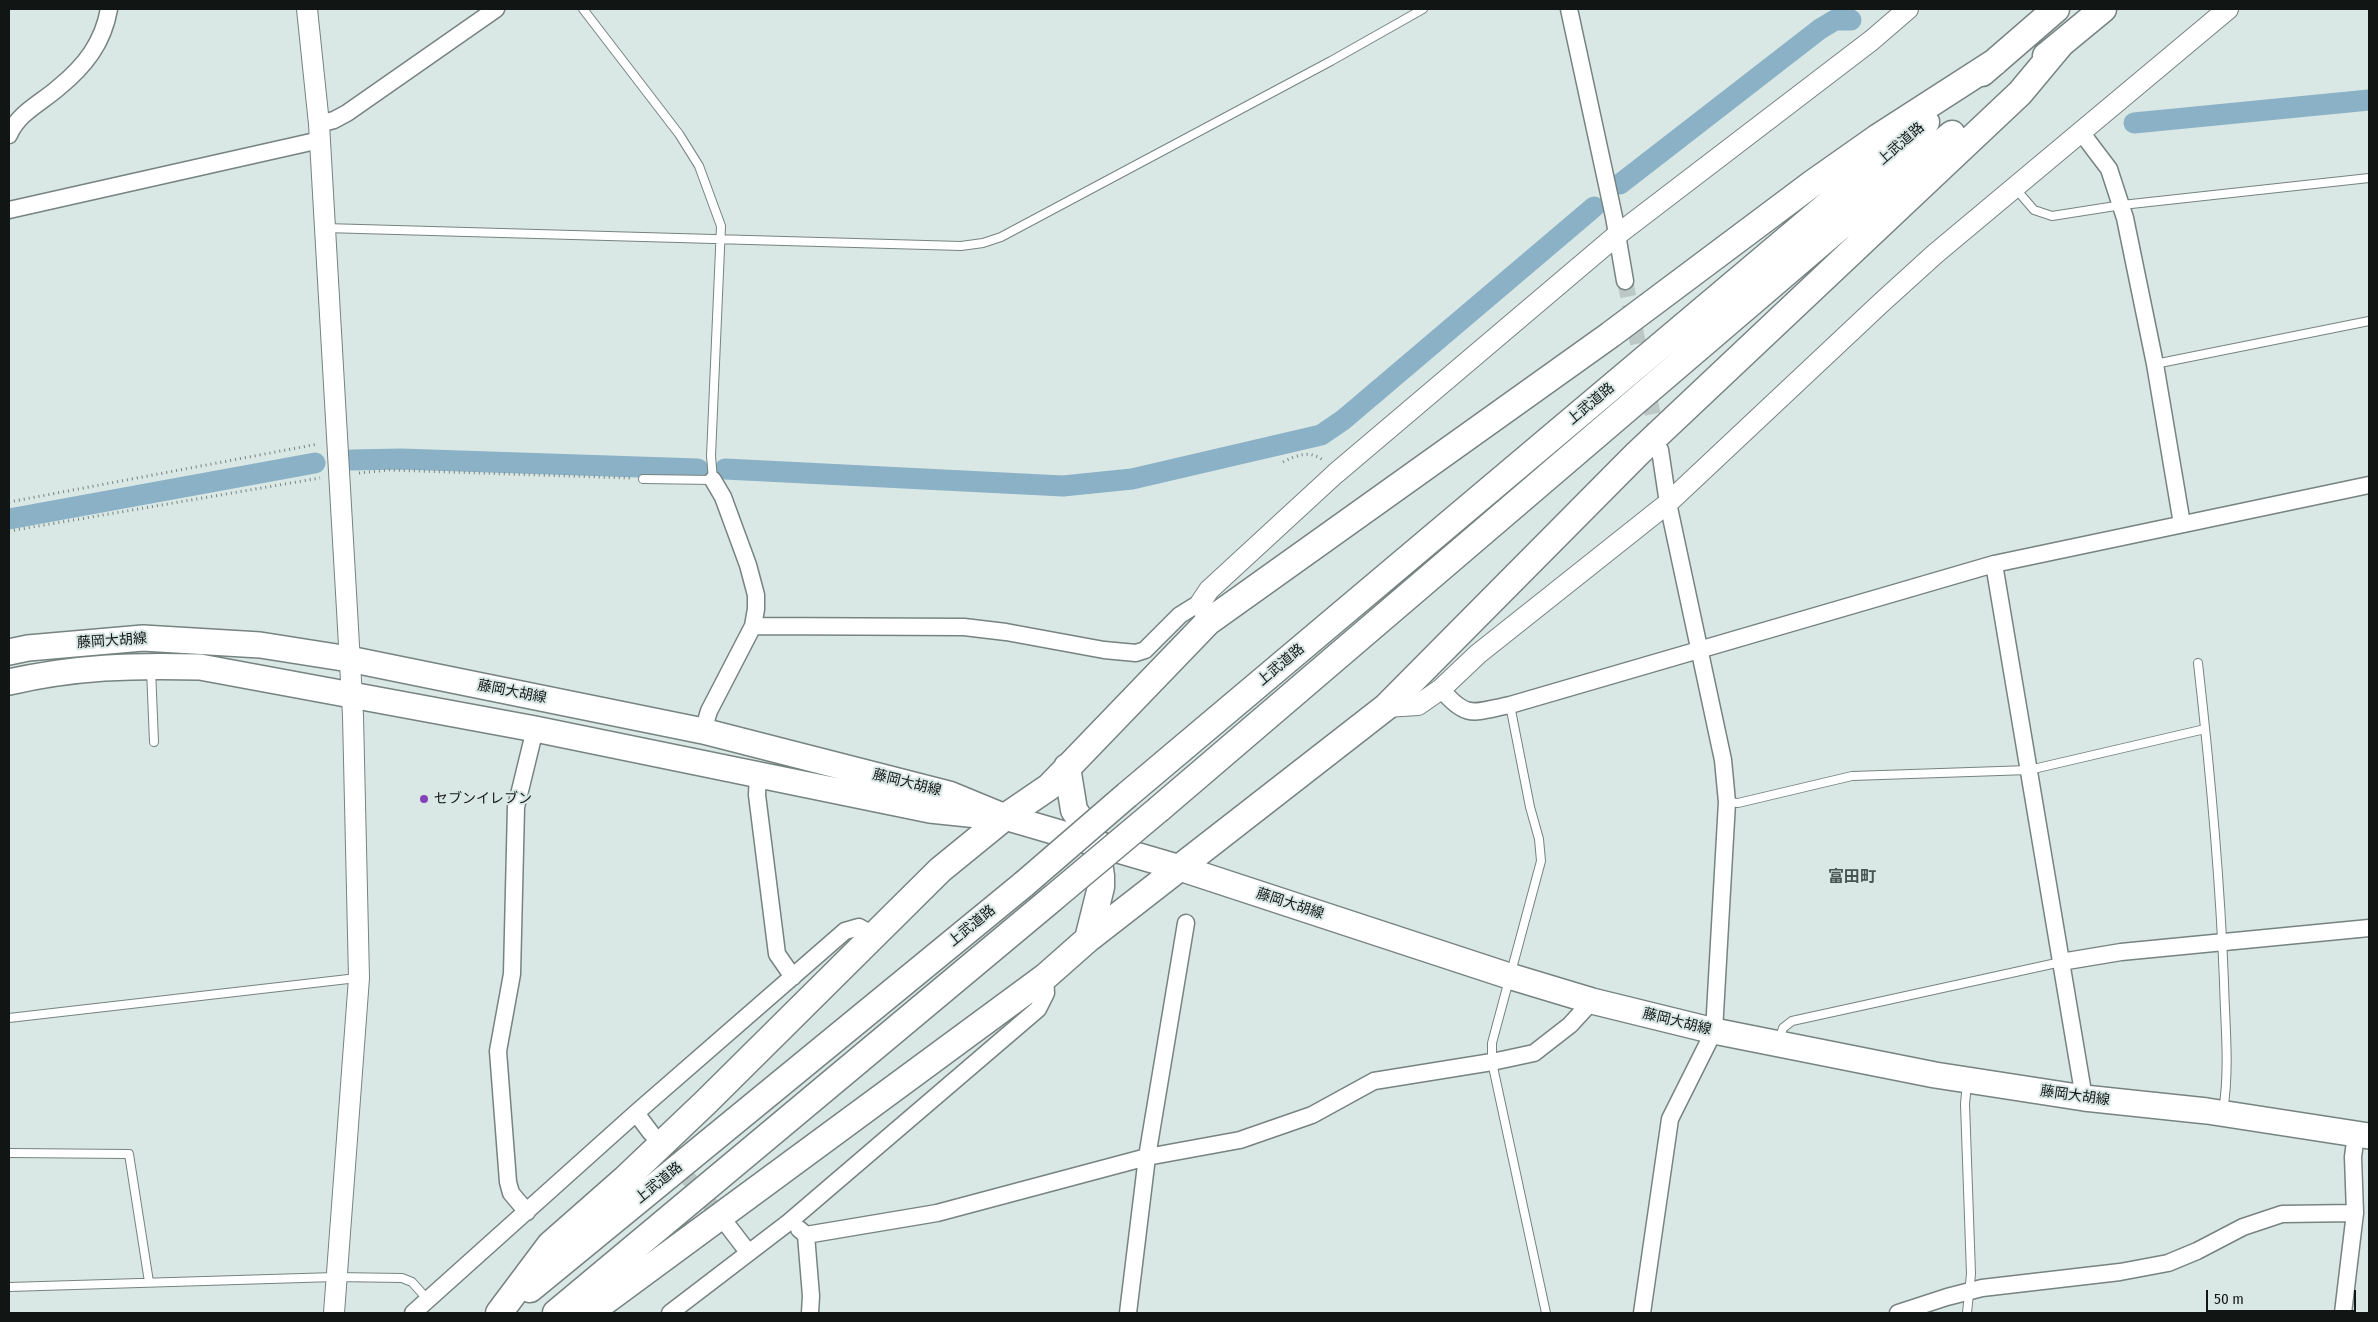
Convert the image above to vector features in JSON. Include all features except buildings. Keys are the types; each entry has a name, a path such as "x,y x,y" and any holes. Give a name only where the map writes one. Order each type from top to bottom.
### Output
{"highway":[{"name":"上武道路","path":"500,1313 1024,884 1127,795 1879,163 2056,9"},
{"name":"上武道路","path":"556,1313 1159,810 1836,230 2103,9"},
{"path":"589,1313 1044,977 1088,939 1250,811 1386,707 1637,454 2020,93 2060,45"},
{"path":"500,1313 550,1245 632,1173 940,870 1005,817 1049,787 1205,612 1610,335 1813,183 1877,138 1995,62"},
{"path":"1067,767 1074,810 1096,843 1101,887 1088,939"}],"main road":[{"name":"藤岡大胡線","path":"9,652 28,648 143,638 260,645 349,659 703,731 949,794 1005,817 1180,868 1509,976 1592,1001 1714,1031 1968,1080 2084,1098 2222,1113 2363,1135"},
{"name":"藤岡大胡線","path":"9,682 89,668 200,667 535,729 758,773 930,810 1005,817"}],"street":[{"path":"9,135 12,128 31,107 59,88 86,60 100,40 109,9"},
{"path":"307,9 320,132 338,444 351,694 359,978 335,1277 334,1313"},
{"path":"9,210 320,132 334,120 347,113 494,9"},
{"path":"1569,9 1618,235 1625,281"},
{"path":"754,626 964,628 1006,632 1104,650 1136,653 1145,650 1180,616 1205,612 1209,590 1335,474 1618,235 1872,40 1908,9"},
{"path":"1386,707 1418,705 1441,689 1478,654 1668,504 1881,303 2228,9"},
{"path":"2081,132 2109,169 2122,205 2155,364 2182,524"},
{"path":"1642,1313 1670,1119 1714,1031 1727,802 1723,760 1668,504 1660,450"},
{"path":"703,731 709,711 754,626 756,609 753,583 723,497 713,480"},
{"path":"1441,689 1454,705 1464,711 1475,712 1510,705 1994,564 2369,485"},
{"path":"1994,564 2084,1098"},
{"path":"526,1212 511,1193 508,1182 498,1051 512,974 516,808 535,729"},
{"path":"758,773 757,795 776,954 793,977"},
{"path":"1128,1313 1147,1157 1186,923"},
{"path":"413,1313 636,1113 845,931 859,927 875,936"},
{"path":"2061,962 2121,952 2369,928"},
{"path":"670,1313 789,1222 1038,1008 1046,993 1044,977"},
{"path":"789,1222 806,1235 937,1213 1147,1157 1240,1140 1312,1116 1374,1081 1492,1062 1534,1053 1570,1025 1592,1001"},
{"path":"636,1113 651,1133"},
{"path":"2343,1313 2355,1213 2353,1157 2363,1135"},
{"path":"1898,1313 1970,1291 2120,1272 2168,1263 2197,1251 2243,1227 2282,1214 2355,1213"},
{"path":"728,1226 748,1252"},
{"path":"806,1235 811,1296 810,1313"}],"lane":[{"path":"583,9 678,134 699,166 721,226 711,456 713,480 643,479"},
{"path":"325,228 961,246 983,243 1001,237 1331,61 1423,9"},
{"path":"2015,188 2034,210 2052,216 2122,205 2369,178"},
{"path":"2155,364 2369,322"},
{"path":"2198,663 2222,942 2227,1083 2222,1113"},
{"path":"151,666 154,742"},
{"path":"1510,705 1530,807 1539,838 1541,861 1492,1043 1492,1062 1546,1313"},
{"path":"1727,802 1738,803 1852,776 2028,770 2205,729"},
{"path":"1778,1044 1783,1028 1792,1021 2061,962"},
{"path":"9,1018 359,978"},
{"path":"1967,1313 1970,1291 1964,1104 1968,1080"},
{"path":"9,1153 129,1154 149,1282"},
{"path":"9,1287 335,1277 402,1278 412,1282 428,1300"}],"path":[{"path":"9,502 316,444 338,444"},
{"path":"1283,462 1301,454 1314,455 1322,459 1335,474"}],"waterway":[{"path":"1620,184 1820,29 1835,20 1851,20"},
{"path":"2134,123 2369,100"},
{"path":"725,469 1063,486 1132,479 1321,435 1343,420 1594,207"},
{"path":"351,460 401,459 698,469"},
{"path":"9,519 315,463"}],"tunnel":[{"path":"1625,281 1658,440"},
{"path":"655,1139 726,1223"}],"place":[{"name":"セブンイレブン","path":"424,799"}],"district":[{"name":"富田町","path":"1852,878"}]}
